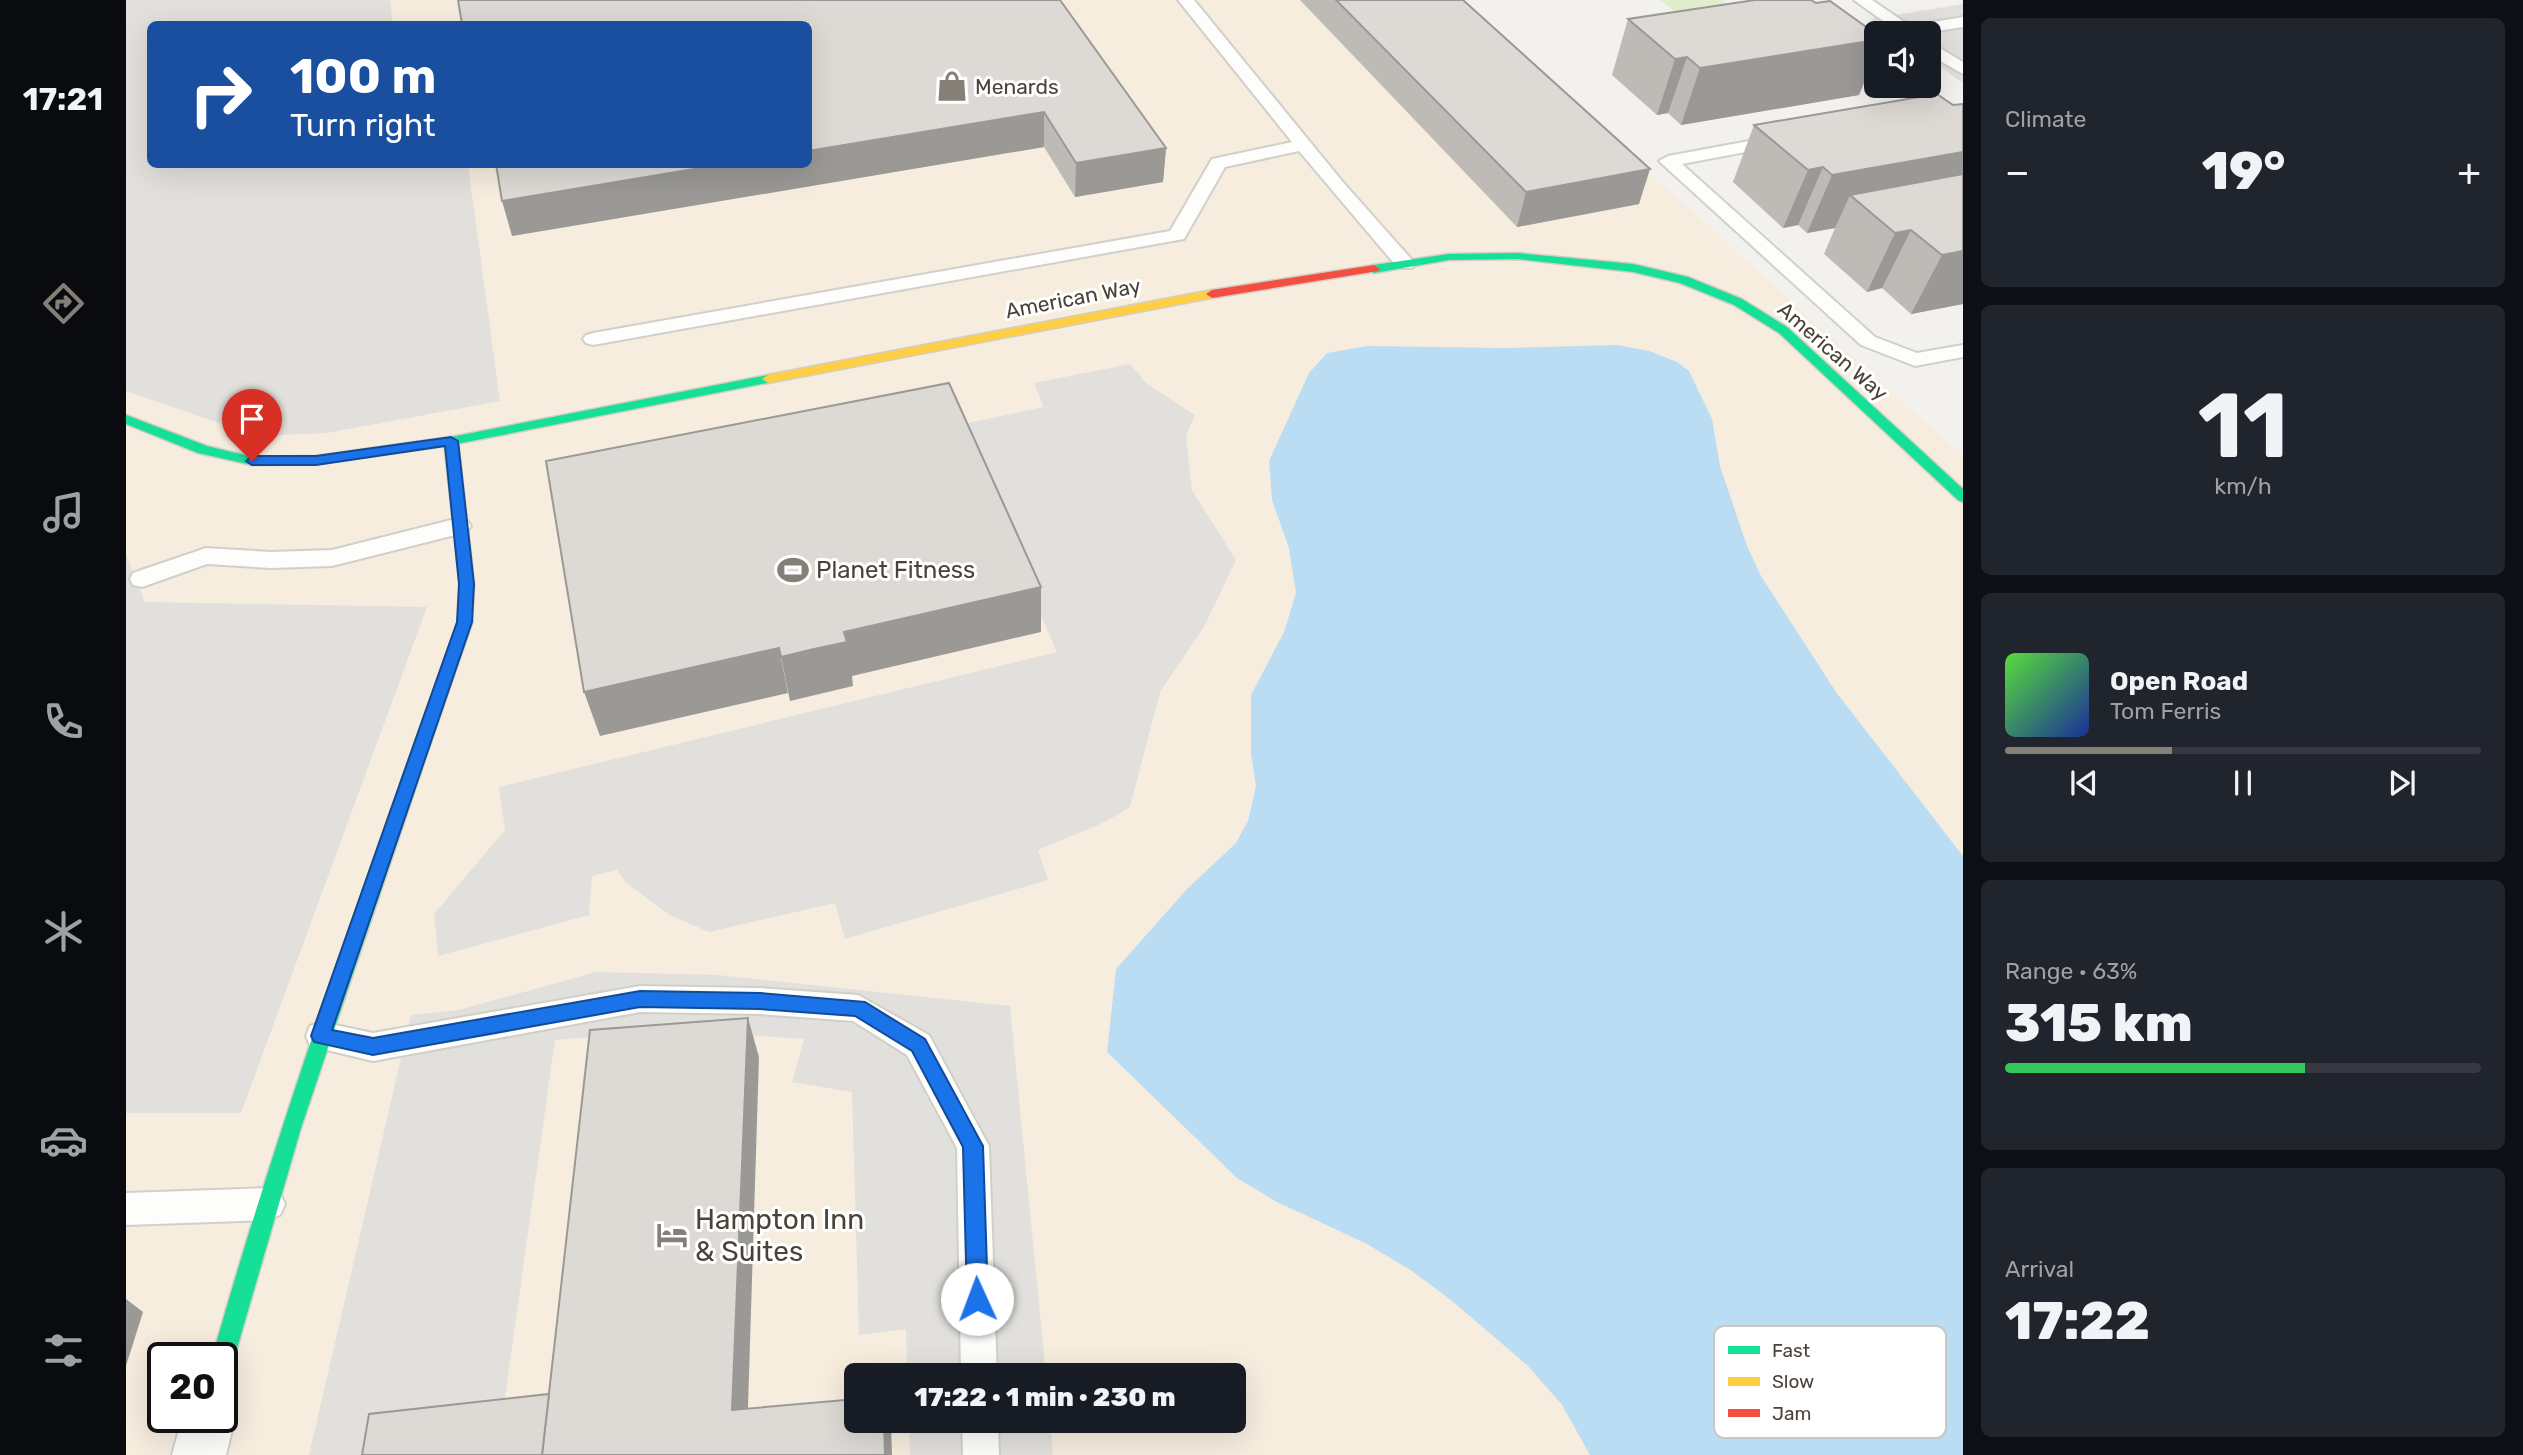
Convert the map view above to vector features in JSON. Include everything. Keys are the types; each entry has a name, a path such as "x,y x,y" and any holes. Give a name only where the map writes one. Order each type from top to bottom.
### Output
{"street":[{"name":"American Way","path":"126,419 203,450 252,461 316,460 451,441 1161,302 1405,264 1484,256 1572,260 1658,273 1712,290 1750,309 1783,331 1963,498"},
{"path":"227,1342 240,1293 321,1036 465,622 467,584 451,441"},
{"path":"199,1455 204,1433"}],"lane":[{"path":"1186,0 1306,144 1336,185 1405,264"},
{"path":"1862,0 1893,21"},
{"path":"1941,26 1963,22"},
{"path":"1941,53 1960,64"},
{"path":"1806,136 1668,161 1868,341 1915,360 1963,351"},
{"path":"593,339 1177,234 1218,163 1306,144"},
{"path":"142,579 206,556 271,561 332,558 459,526"},
{"path":"321,1036 373,1047 640,999 760,1001 858,1008 918,1045 973,1146 979,1363"},
{"path":"126,1209 268,1204"},
{"path":"980,1433 981,1455"}],"shaded area":[{"path":"126,0 1458,0 1963,456 1963,1455 126,1455"},
{"path":"126,0 390,0 393,21 147,21 147,168 468,168 500,401 327,433 257,436 126,391"},
{"path":"1963,4 1963,83 1941,67 1941,21 1871,19"},
{"path":"1130,364 1147,384 1195,415 1186,436 1192,490 1236,560 1204,627 1160,692 1130,807 1105,822 1038,850 1048,880 845,939 835,903 709,932 670,915 626,883 617,870 592,876 589,915 438,956 434,914 505,830 499,787 1057,652 958,425 1044,407 1034,383"},
{"path":"126,555 145,602 427,607 241,1113 126,1113"},
{"path":"596,972 718,975 1010,1006 1045,1363 907,1363 906,1329 859,1335 852,1092 792,1082 804,1039 669,1030 555,1040 497,1455 309,1455 411,1015 459,1010"},
{"path":"909,1433 1051,1433 1053,1455 910,1455"}],"green space":[{"path":"1660,0 1721,0 1754,25 1703,34"}],"water":[{"path":"1617,345 1649,351 1677,362 1689,371 1712,419 1720,466 1747,546 1761,576 1836,692 1963,856 1963,1455 1590,1455 1562,1405 1528,1366 1451,1300 1412,1271 1367,1244 1277,1202 1237,1178 1107,1052 1116,969 1187,889 1236,843 1248,821 1256,786 1251,753 1251,695 1284,632 1296,593 1289,548 1272,500 1269,461 1309,373 1327,353 1367,346 1504,348"}],"building":[{"name":"Menards","path":"458,0 1060,0 1166,148 1076,163 1044,112 812,150 812,21 462,21"},
{"path":"1336,0 1463,0 1650,169 1526,192"},
{"path":"1755,0 1811,0 1816,3 1830,1 1864,25 1864,42 1700,68 1687,57 1675,59 1628,19"},
{"path":"1941,97 1953,105 1963,104 1963,152 1832,175 1823,167 1808,170 1754,125 1913,98"},
{"path":"497,168 700,168 502,201"},
{"path":"1963,174 1963,251 1942,255 1911,230 1895,233 1850,195"},
{"name":"Planet Fitness","path":"949,383 1041,587 844,632 847,642 781,657 779,648 584,692 546,461"},
{"name":"Hampton Inn & Suites","path":"748,1018 732,1410 844,1400 844,1433 884,1433 885,1455 542,1455 590,1030"},
{"path":"549,1394 542,1455 362,1455 369,1414"}],"traffic: fast":[{"path":"1374,269 1449,257 1517,256 1633,268 1684,280 1738,302 1783,330 1963,497"},
{"path":"126,419 203,450 252,461 316,460 451,441 768,379"},
{"path":"228,1342 291,1128 423,742"}],"traffic: slow":[{"path":"768,379 1212,294"},
{"path":"423,742 465,623 467,584 451,441"}],"traffic: jam":[{"path":"1212,294 1374,269"}],"place":[{"name":"Menards","path":"952,86"},
{"name":"Planet Fitness","path":"793,570"},
{"name":"Hampton Inn & Suites","path":"672,1235"}],"route":[{"path":"252,461 316,460 451,441 467,584 465,622 321,1036 373,1047 640,999 760,1001 858,1008 918,1045 973,1146 977,1299"}]}
